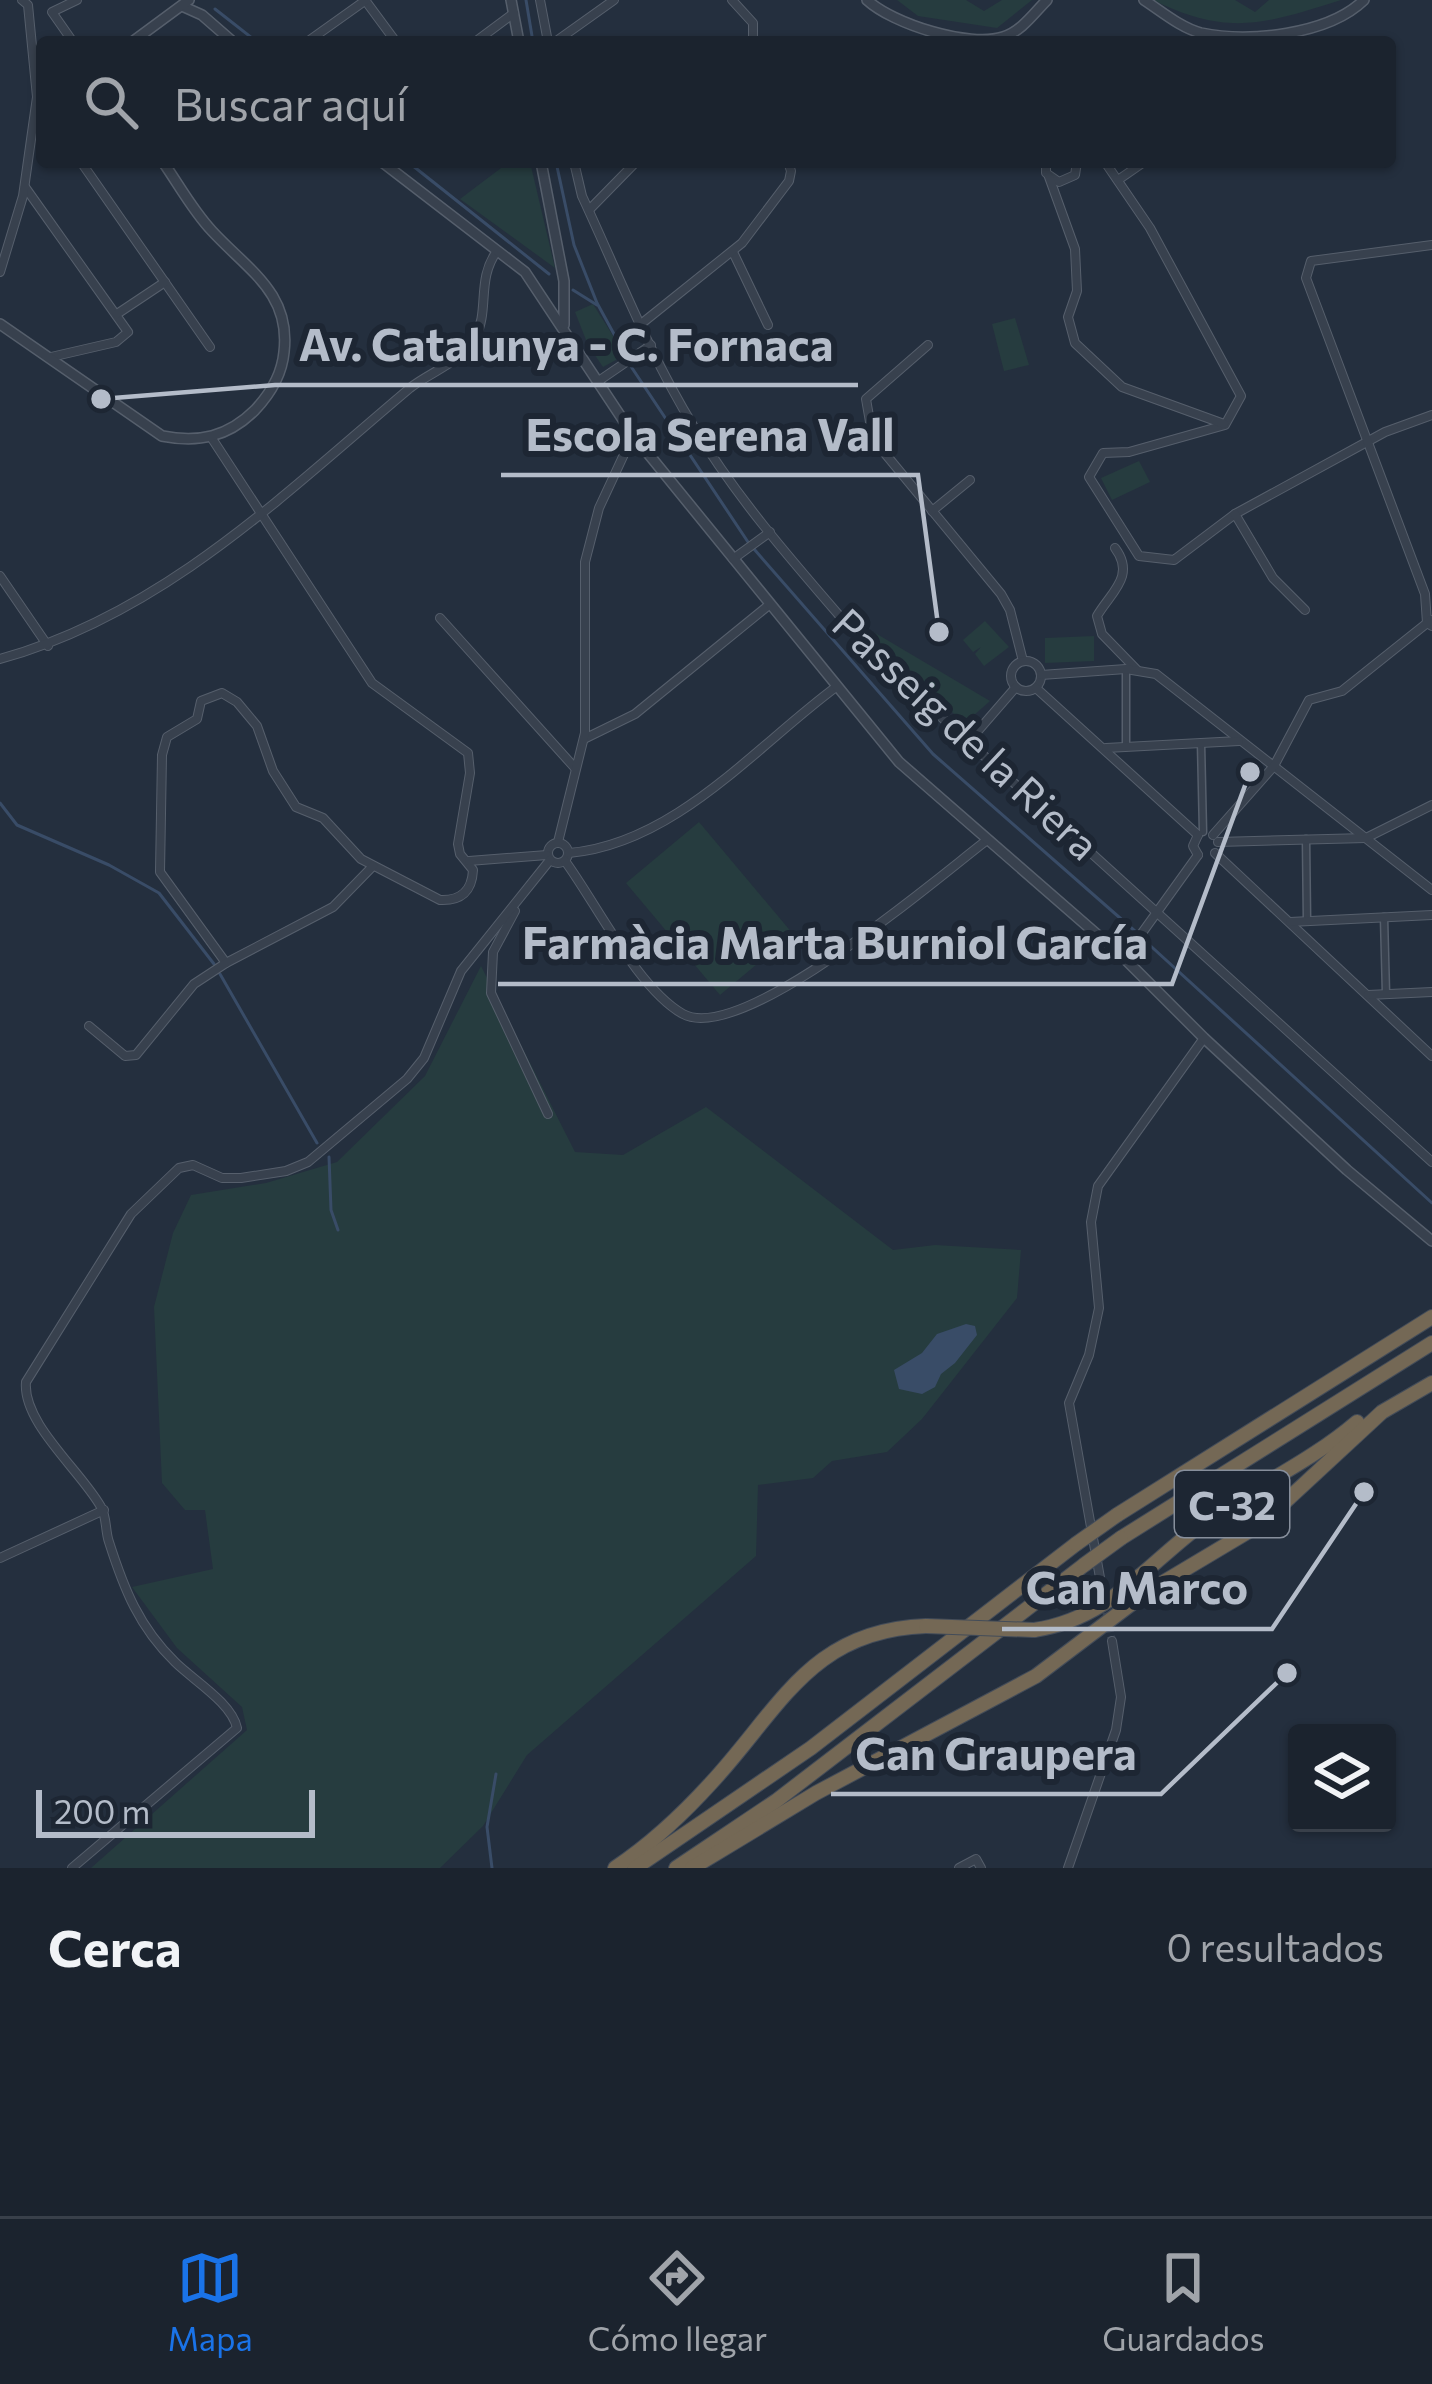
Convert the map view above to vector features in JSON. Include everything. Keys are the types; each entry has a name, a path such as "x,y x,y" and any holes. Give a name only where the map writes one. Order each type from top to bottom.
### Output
{"highway":[{"name":"C-32","path":"635,1868 811,1748 1117,1515 1432,1317"},
{"name":"C-32","path":"676,1868 776,1801 1121,1538 1432,1343"},
{"name":"C-32","path":"615,1868 670,1826 787,1690 822,1658 863,1636 926,1626 1034,1630 1065,1624 1101,1608 1205,1521 1316,1455 1399,1391 1432,1379"},
{"name":"C-32","path":"692,1868 816,1793 1036,1676 1148,1592 1262,1524 1382,1412 1432,1379"}],"street":[{"path":"22,0 28,5 36,77"},
{"path":"69,36 52,12 77,0"},
{"path":"315,36 365,0 391,36"},
{"path":"511,0 518,36"},
{"path":"540,0 549,36"},
{"path":"560,36 614,0"},
{"path":"732,0 753,23 753,36"},
{"path":"867,0 897,21 964,36"},
{"path":"1006,36 1024,25 1047,0"},
{"path":"1144,0 1196,32 1246,36 1320,23 1354,10 1364,0"},
{"path":"140,36 186,3 226,36"},
{"path":"483,36 514,13"},
{"path":"0,272 36,118"},
{"path":"86,168 210,347"},
{"path":"0,324 162,436 189,441 234,429 272,391 284,362 286,334 280,306 208,226 167,168"},
{"path":"390,168 526,272 633,435 899,762 1124,958 1347,1170 1432,1241"},
{"path":"543,168 563,281 564,325"},
{"name":"Passeig de la Riera","path":"576,168 589,210 640,324 691,423 725,476 875,657 1432,1162"},
{"path":"589,210 630,168"},
{"path":"640,324 733,252 789,182 790,168"},
{"path":"1047,168 1075,249 1077,291 1068,317 1075,344 1122,387 1225,424"},
{"path":"1049,177 1066,182 1076,168"},
{"path":"1109,168 1150,228 1241,396 1225,424 1129,452 1103,453 1089,477 1139,556 1174,560 1235,514 1368,442 1432,415"},
{"path":"1118,180 1135,168"},
{"path":"24,185 128,332 126,337 51,358"},
{"path":"1215,853 1198,855 1193,846 1274,766 1310,700 1342,691 1430,623 1425,594 1306,278 1311,261 1432,245"},
{"path":"0,659 48,646 97,623 200,562 413,386 466,350 476,338 485,268 496,251"},
{"path":"733,252 768,325"},
{"path":"117,314 165,283"},
{"path":"600,380 652,345"},
{"path":"928,345 866,399 873,440 1001,594 1010,610 1023,662"},
{"path":"548,1114 491,993 493,952 558,842 583,740 588,676 585,562 598,508 633,435"},
{"path":"211,437 372,682 468,753 470,773 458,844 460,854 469,861 473,880 466,895 453,901 426,895 373,866 344,844 323,818 306,813 286,796 257,726 238,702 222,693 201,700 197,719 167,737 162,755 160,872 226,963"},
{"path":"932,511 970,479"},
{"path":"1235,514 1274,578 1305,610"},
{"path":"732,560 770,532"},
{"path":"1115,548 1124,573 1119,588 1097,616 1102,634 1138,671"},
{"path":"0,576 48,646"},
{"path":"583,740 635,714 769,605"},
{"path":"440,617 575,769"},
{"path":"1023,662 1036,664 1041,675 1036,688 1016,687 1011,672 1023,662"},
{"path":"1041,675 1126,669 1156,674 1432,890"},
{"path":"1126,669 1126,747"},
{"path":"469,861 567,857 638,832 683,808 836,686"},
{"path":"970,740 1016,687"},
{"path":"1036,688 1208,836 1366,838 1432,805"},
{"path":"1106,748 1240,741"},
{"path":"1201,743 1208,836 1215,853 1432,1056"},
{"path":"1306,839 1307,921"},
{"path":"558,842 640,972 678,1012 701,1019 738,1010 818,969 987,840"},
{"path":"1124,958 1198,855"},
{"path":"89,1026 125,1056 133,1056 181,996 226,963 333,907 373,866"},
{"path":"71,1868 237,1728 234,1715 176,1664 141,1624 107,1536 104,1510 40,1424 25,1389 33,1370 131,1214 158,1186 187,1164 222,1178 286,1171 322,1154 417,1068 461,971 518,904"},
{"path":"1290,922 1432,915"},
{"path":"1384,917 1386,994"},
{"path":"1367,995 1432,992"},
{"path":"1102,1589 1069,1402 1089,1355 1100,1308 1093,1204 1098,1186 1204,1038"},
{"path":"0,1558 104,1510"},
{"path":"1068,1868 1116,1730 1121,1697 1112,1641"},
{"path":"959,1868 976,1859 980,1868"}],"green space":[{"path":"897,0 966,0 984,11 1002,0 1032,0 997,28 918,16"},
{"path":"1153,0 1235,0 1255,12 1269,0 1341,0 1268,20 1225,23"},
{"path":"501,168 531,168 555,268 460,199"},
{"path":"593,304 625,355 603,367 575,312"},
{"path":"1015,318 1029,365 1004,371 992,324"},
{"path":"1139,461 1150,482 1112,500 1101,478"},
{"path":"985,621 1009,647 984,666 975,654 981,647 973,652 963,640"},
{"path":"857,626 990,701 965,723 883,654"},
{"path":"1094,636 1094,661 1045,663 1045,638"},
{"path":"699,822 793,934 720,995 626,883"},
{"path":"481,966 575,1152 623,1155 706,1107 893,1250 935,1245 1021,1250 1017,1298 922,1419 887,1452 832,1461 813,1478 758,1485 756,1556 527,1755 483,1826 440,1868 91,1868 247,1730 242,1707 177,1648 132,1587 213,1569 205,1510 185,1510 162,1483 154,1307 173,1233 191,1195 266,1183 337,1162 425,1076"}],"water":[{"path":"966,1324 975,1326 977,1335 935,1387 922,1394 899,1389 894,1370 922,1353 937,1334"}],"waterway":[{"path":"526,0 532,36"},
{"path":"215,9 249,36"},
{"path":"416,168 549,274"},
{"path":"557,168 574,245 597,303 626,356"},
{"path":"573,290 597,305"},
{"path":"630,365 748,542"},
{"path":"754,549 933,754 1136,932"},
{"path":"0,803 17,825 109,865 159,893 214,964"},
{"path":"1143,939 1432,1203"},
{"path":"220,974 317,1143"},
{"path":"329,1157 331,1210 338,1230"},
{"path":"492,1868 487,1827 496,1774"}],"tunnel":[{"path":"1102,1589 1112,1641"}],"place":[{"name":"Av. Catalunya - C. Fornaca","path":"101,399"},
{"name":"Escola Serena Vall","path":"939,632"},
{"name":"Farmàcia Marta Burniol García","path":"1250,772"},
{"name":"Can Marco","path":"1364,1492"},
{"name":"Can Graupera","path":"1287,1673"}]}
